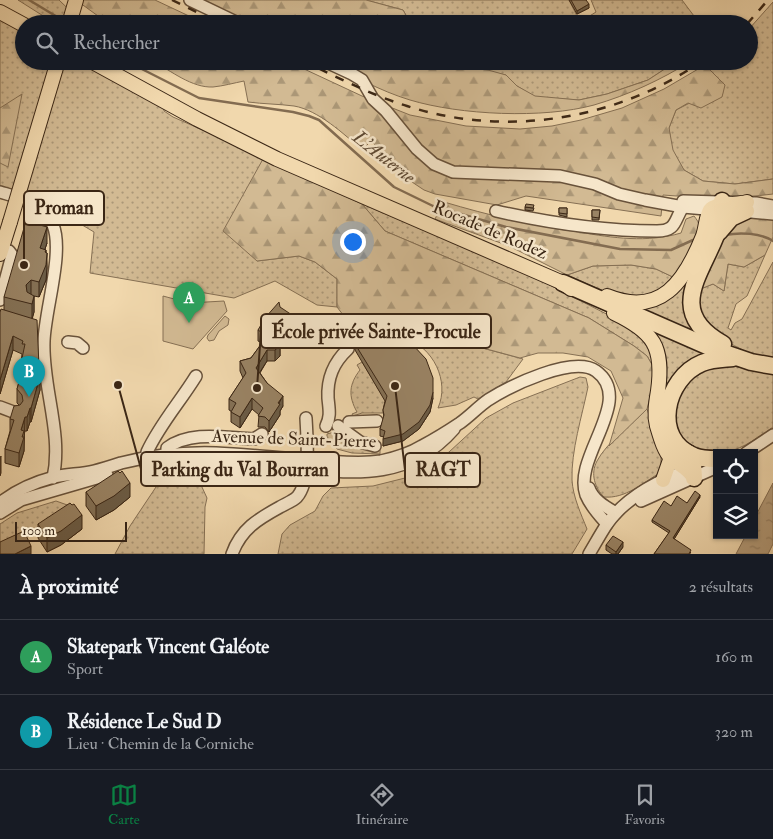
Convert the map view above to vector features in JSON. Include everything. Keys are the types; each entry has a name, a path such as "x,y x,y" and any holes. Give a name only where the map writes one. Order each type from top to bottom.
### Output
{"highway":[{"path":"717,234 720,207"},
{"path":"747,207 725,222 717,234 693,287 691,300 695,318 708,336 773,366"},
{"name":"Rocade de Rodez","path":"563,283 738,358 773,366"},
{"path":"713,459 704,459 691,467 672,436 667,411 670,396 678,382 688,371 702,363 738,358"}],"main road":[{"path":"72,15 76,0"},
{"path":"0,12 15,20"},
{"path":"0,251 55,70"},
{"name":"Rocade de Rodez","path":"108,70 269,155 563,283"},
{"path":"498,256 508,253 618,300 635,303 651,301 667,294 685,274 720,207 740,205 747,207"},
{"path":"563,283 587,300 640,327 652,341 660,360 655,413 657,426 671,457 691,467"},
{"path":"663,480 671,457"}],"street":[{"path":"190,0 221,15"},
{"path":"0,7 15,19"},
{"path":"343,70 362,80 373,99 386,111 417,149 434,164 453,172 560,176 595,184 619,194 645,200 683,207 720,207"},
{"path":"0,192 27,200 42,209 53,225 57,243 44,338 44,369 60,483"},
{"path":"666,203 688,200 720,207"},
{"path":"747,207 773,206"},
{"path":"496,211 540,221 588,228 657,231 670,229 683,207"},
{"path":"747,207 773,214"},
{"path":"0,251 9,251 12,255 0,300"},
{"path":"34,304 48,309"},
{"path":"68,342 77,343 83,348"},
{"path":"348,349 336,362 329,378 330,413 338,424 360,442 375,446"},
{"name":"Avenue de Saint-Pierre","path":"306,464 376,462 407,454 460,422 486,401 509,388 557,370 574,366 588,367 597,372 604,380 611,398 608,414 591,451 585,479 586,494 594,511 607,524"},
{"path":"146,452 168,414 184,396 196,376"},
{"path":"0,407 16,414 0,411"},
{"path":"232,554 246,532 258,519 296,498 302,488 306,464 306,418"},
{"path":"338,424 377,421"},
{"name":"Avenue de Saint-Pierre","path":"0,513 21,500 84,473 167,454 216,453 367,472 387,470 414,461 429,453 442,443 460,422"},
{"path":"167,454 167,448 176,441 192,436 254,439 262,434"},
{"path":"753,449 773,435"},
{"path":"293,463 293,455 307,440"},
{"path":"750,449 757,447"},
{"name":"Avenue de Saint-Pierre","path":"0,502 19,490 175,460 261,465 293,463"},
{"path":"56,461 72,471 84,473"},
{"path":"585,479 590,492 601,503 621,509 633,505 691,467"},
{"path":"589,554 607,524 633,498 663,480 691,467 713,467"}],"green space":[{"path":"18,0 59,0 75,15 42,15"},
{"path":"76,0 155,0 187,15 97,15"},
{"path":"189,0 366,0 403,10 406,15 221,15"},
{"path":"366,0 569,0 576,15 406,15 403,10"},
{"path":"591,0 682,0 693,15 591,15 596,12"},
{"path":"773,2 773,179 735,184 703,181 684,170 672,150 669,128 676,110 725,85 710,70 758,70 758,19"},
{"path":"0,18 15,26 15,70 96,70 164,108 164,111 173,117 263,159 257,261 299,256 315,262 337,279 337,307 317,305 275,281 234,298 90,273 94,232 30,194 0,186"},
{"path":"168,70 306,70 362,96 410,115 466,126 520,129 552,126 622,108 664,89 696,70 710,70 725,85 722,97 701,108 688,103 676,110 669,128 673,150 684,170 703,181 735,184 773,179 773,194 718,198 663,195 661,216 526,196 497,205 435,194 424,190 412,182 371,141 362,150 312,112 294,106 248,102 244,81 217,87 205,87 182,78"},
{"path":"342,70 488,70 506,75 517,86 535,96 579,100 607,94 648,80 663,70 675,70 619,97 594,105 527,114 477,112 430,105 410,100"},
{"path":"482,70 663,70 648,80 607,94 579,100 535,97 517,86 506,75"},
{"path":"22,94 8,167 0,163 0,108"},
{"path":"263,159 362,204 385,231 589,318 634,346 647,356 654,368 652,389 647,409 609,446 623,398 611,371 588,357 563,353 538,353 520,358 412,329 350,324 337,307 337,279 315,262 299,256 257,261 223,231"},
{"path":"444,202 494,216 562,230 617,238 656,238 681,233 686,219 694,216 699,227 693,245 675,278 656,269 631,265 593,266 567,275 509,246 435,219"},
{"path":"362,204 530,275 628,325 650,347 654,368 647,356 634,346 589,318 385,231"},
{"path":"753,215 773,219 773,237 765,255 744,267 728,264 724,291 713,284 698,290 724,231"},
{"path":"765,255 747,296 736,304 728,328 731,330 735,323 742,319 773,262 773,360 735,346 701,322 698,290 713,284 724,291 728,264 744,267"},
{"path":"631,265 656,269 675,278 658,291 638,299 611,293 567,275 593,266"},
{"path":"692,268 689,287 704,338 633,307"},
{"path":"163,296 189,303 224,301 227,311 193,349 163,341"},
{"path":"225,316 229,319 228,325 219,331 214,340 209,341 208,335"},
{"path":"642,323 717,355 677,378 672,452 663,378"},
{"path":"350,324 412,329 523,359 506,382 478,399 474,397 456,405 438,408 442,387 440,376 431,357 424,349 415,342 405,338 388,335 359,340"},
{"path":"362,362 387,403 384,413 362,413 353,416 352,414 357,412 352,401 351,390 360,370 357,365"},
{"path":"718,364 773,372 773,427 739,448 713,449 713,454 702,455 679,439 672,408 681,385"},
{"path":"580,377 586,378 588,387 575,445 572,480 576,499 587,529 572,554 278,554 282,534 290,525 315,511 323,496 331,488 373,486 405,478 425,469 449,452 486,418 513,403"},
{"path":"647,409 661,452 661,472 627,493 604,497 594,480 597,461 613,440"},
{"path":"338,431 372,449 380,450 380,454 352,453 337,449 327,439 327,434"},
{"path":"176,475 192,477 201,485 207,498 205,507 204,554 115,554 130,526 160,481"},
{"path":"56,501 73,507 48,525 0,552 0,524 17,513"}],"water":[{"path":"773,483 773,544 768,554 736,554 744,539 758,539 758,511"}],"building":[{"path":"571,0 586,0 589,4 577,11"},
{"path":"526,204 534,205 533,208 525,207"},
{"path":"559,208 567,208 567,214 559,213"},
{"path":"592,210 600,210 599,218 592,217"},
{"path":"26,221 47,227 40,248 46,250 46,265 39,282 31,280 26,285 27,292 34,296 32,304 4,297"},
{"path":"279,302 280,307 301,321 294,330 287,325 282,326 277,333 280,339 280,346 275,350 267,350 256,368 267,383 283,396 269,421 265,417 258,416 263,408 252,398 240,417 231,412 236,403 229,399 246,373 240,361 251,358 267,336 258,330 265,318"},
{"path":"1,309 37,320 39,367 32,374 40,376 31,408 27,417 25,417 21,430 24,431 22,437 24,437 19,453 5,449 14,420 10,419 14,406 20,405 23,401 22,395 17,389 24,364 21,363 25,344 22,344 23,341 13,336 0,380"},
{"path":"373,335 394,336 412,344 426,359 433,378 433,392 430,405 419,422 403,434 383,439 385,431 380,429 387,396 355,344 355,341"},
{"path":"118,471 120,473 122,471 130,483 114,496 96,506 86,492"},
{"path":"695,491 700,495 673,538 691,550 689,554 654,554 670,531 652,520 664,501 671,506 677,496 687,503"},
{"path":"70,503 74,504 82,515 61,531 47,538 38,524"},
{"path":"24,531 31,546 15,554 0,554 0,542"},
{"path":"613,536 623,542 616,552 606,545"}],"waterway":[{"name":"L'Auterne","path":"29,0 54,15"},
{"name":"L'Auterne","path":"144,70 199,98 293,112 319,120 394,187 433,206 506,227 620,249 671,250 693,240"},
{"name":"L'Auterne","path":"725,235 750,234 763,236 773,241"}],"railway":[{"path":"172,0 203,15"},
{"path":"755,15 768,0"},
{"path":"322,70 394,102 445,116 483,121 560,118 597,110 634,97 669,81 687,70"}],"place":[{"name":"Proman","path":"24,265"},
{"name":"Skatepark Vincent Galéote","path":"189,323"},
{"name":"Parking du Val Bourran","path":"118,385"},
{"name":"RAGT","path":"395,386"},
{"name":"École privée Sainte-Procule","path":"257,388"},
{"name":"Résidence Le Sud D","path":"29,397"}]}
